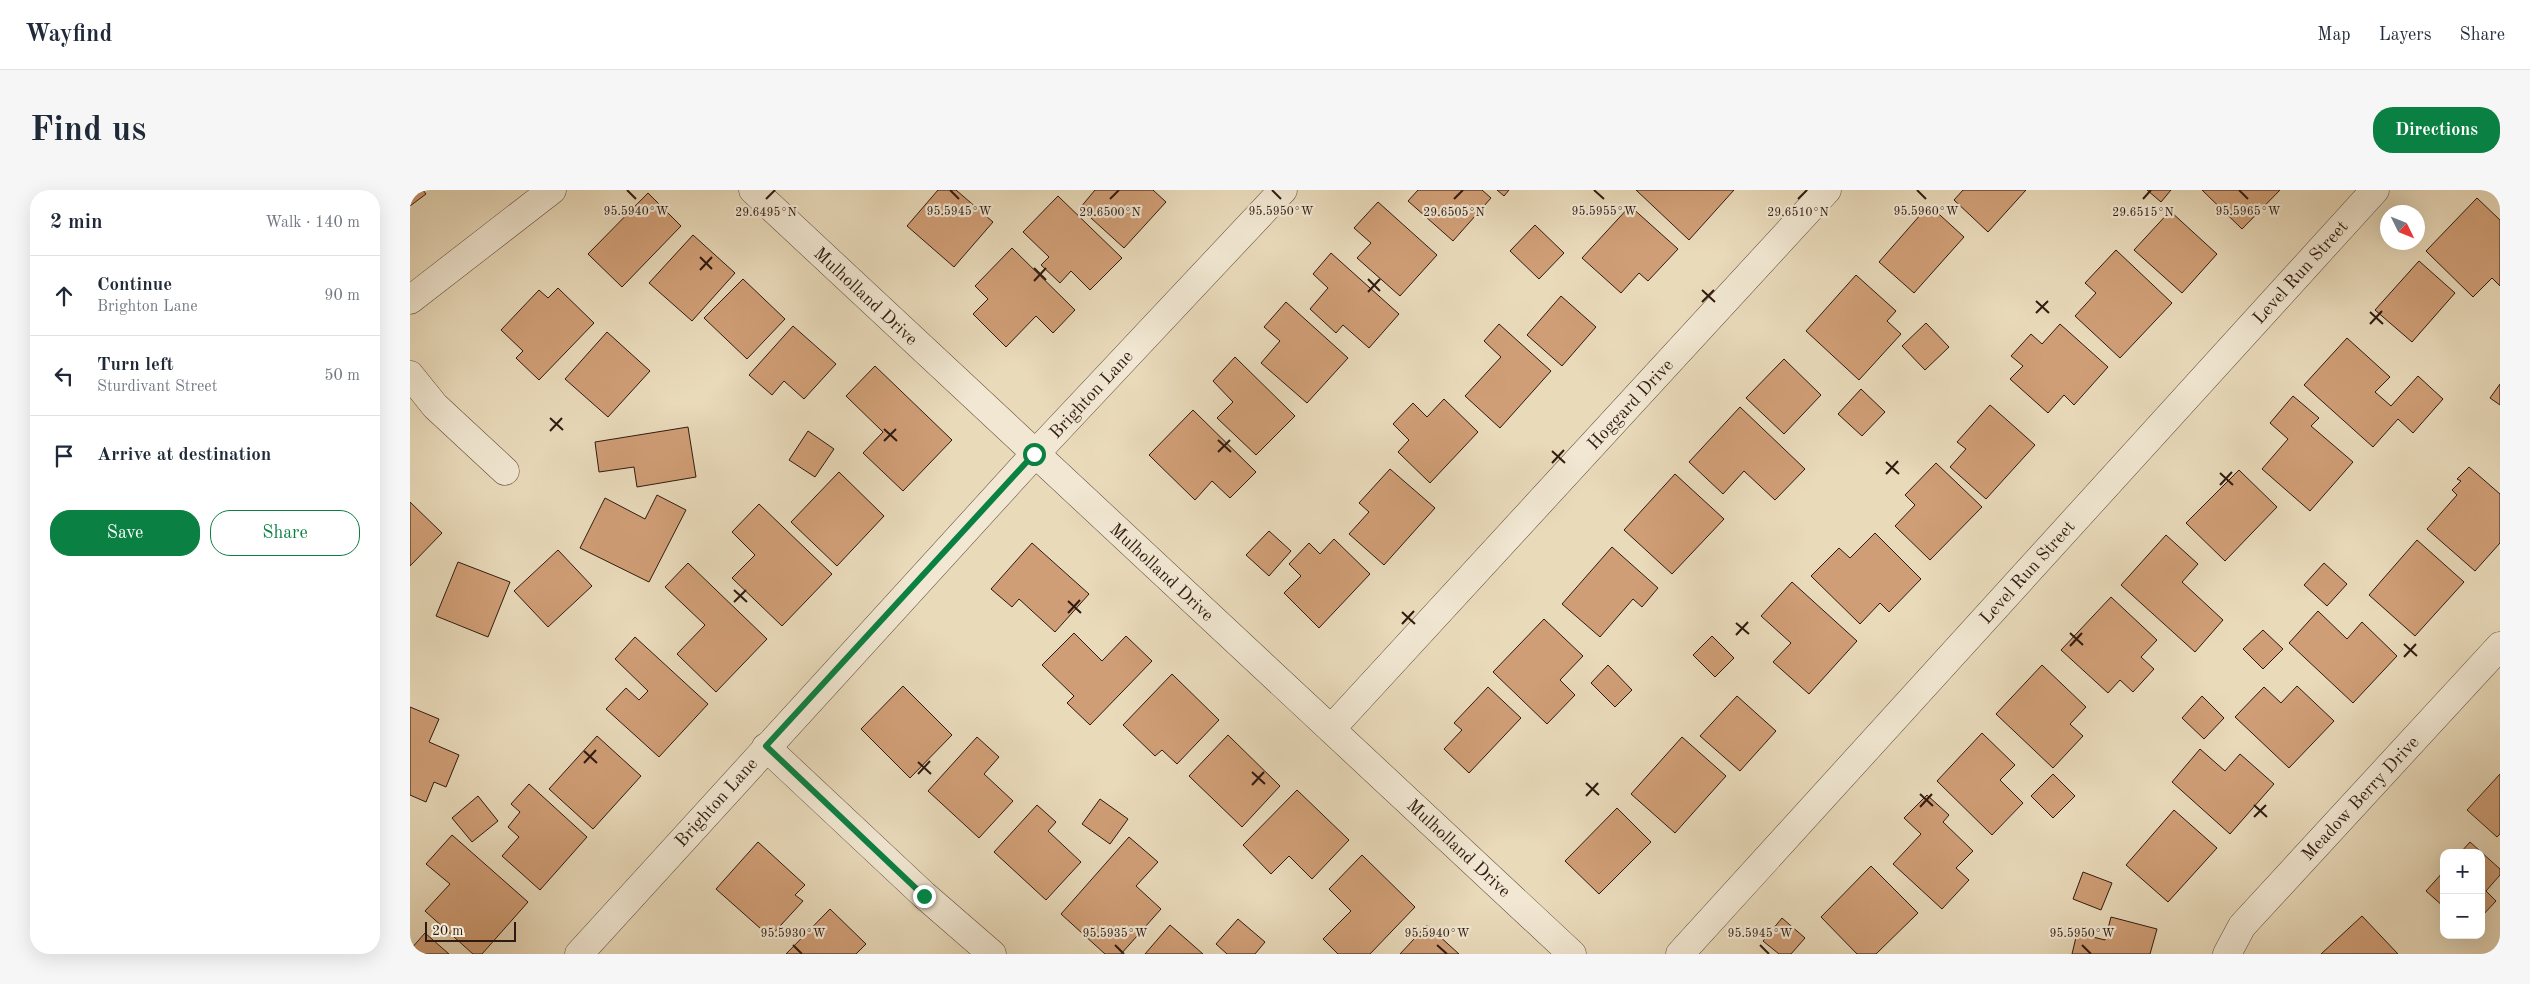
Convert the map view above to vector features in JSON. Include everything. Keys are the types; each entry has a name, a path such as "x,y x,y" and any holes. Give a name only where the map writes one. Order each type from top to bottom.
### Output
{"street":[{"path":"410,300 552,190"},
{"name":"Mulholland Drive","path":"753,190 1572,954"},
{"name":"Brighton Lane","path":"579,954 766,746 1034,454 1282,190"},
{"name":"Hoggard Drive","path":"1331,729 1828,190"},
{"name":"Level Run Street","path":"1680,954 2375,190"},
{"path":"410,375 435,406 505,471"},
{"name":"Meadow Berry Drive","path":"2227,954 2242,926 2500,646"},
{"path":"766,746 924,896 992,954"}],"building":[{"path":"410,190 423,190 426,194 410,206"},
{"path":"938,190 956,190 993,222 954,267 907,226"},
{"path":"1095,190 1153,190 1166,202 1124,248 1080,208"},
{"path":"1418,190 1482,190 1491,198 1453,241 1408,201"},
{"path":"1497,190 1509,190 1504,196"},
{"path":"1636,190 1734,190 1689,240"},
{"path":"1963,190 2026,190 1988,232 1954,200"},
{"path":"2147,190 2171,190 2161,202"},
{"path":"2202,190 2280,190 2242,229"},
{"path":"2491,190 2500,190 2500,198"},
{"path":"648,193 681,226 622,287 588,254"},
{"path":"1058,196 1122,258 1090,290 1071,271 1060,283 1041,265 1049,257 1023,232"},
{"path":"2477,198 2500,220 2500,286 2492,278 2473,297 2426,251"},
{"path":"1378,202 1437,255 1400,296 1357,258 1371,243 1354,228"},
{"path":"1929,205 1964,237 1914,293 1879,262"},
{"path":"1630,206 1678,249 1648,281 1639,273 1621,293 1582,258"},
{"path":"2170,211 2217,254 2182,293 2134,250"},
{"path":"1535,225 1564,253 1539,279 1510,251"},
{"path":"693,235 735,273 692,321 649,283"},
{"path":"1012,248 1075,310 1053,333 1036,316 1006,347 973,314 988,299 975,286"},
{"path":"2116,250 2172,303 2120,358 2075,316 2096,293 2085,283"},
{"path":"1331,253 1399,314 1369,348 1343,325 1336,333 1310,309 1328,288 1313,274"},
{"path":"2419,261 2455,293 2412,342 2375,310"},
{"path":"1856,275 1896,311 1887,321 1901,334 1859,380 1806,331"},
{"path":"743,279 785,319 747,359 704,318"},
{"path":"558,288 594,323 539,380 516,358 523,351 501,330 539,290 548,298"},
{"path":"1561,296 1596,327 1562,366 1527,335"},
{"path":"1286,302 1348,358 1307,403 1261,363 1280,341 1264,327"},
{"path":"1926,323 1949,347 1925,370 1902,346"},
{"path":"1499,324 1551,371 1500,428 1465,396 1501,357 1484,341"},
{"path":"2060,324 2108,367 2074,405 2064,395 2048,413 2010,379 2023,366 2011,356 2031,334 2042,344"},
{"path":"793,326 836,364 804,399 784,381 772,395 749,375"},
{"path":"607,332 650,371 608,417 565,379"},
{"path":"2347,338 2390,377 2375,392 2391,406 2418,376 2443,399 2413,433 2398,419 2373,447 2304,385"},
{"path":"1235,357 1295,416 1256,455 1217,418 1233,402 1213,381"},
{"path":"1784,359 1821,395 1784,434 1746,398"},
{"path":"875,366 952,440 903,491 863,453 883,432 846,396"},
{"path":"2500,384 2500,405 2490,398"},
{"path":"1861,389 1885,412 1862,436 1838,414"},
{"path":"2293,396 2319,418 2311,426 2353,462 2310,511 2262,469 2288,439 2270,423"},
{"path":"1444,399 1478,432 1430,483 1398,452 1409,440 1393,424 1413,403 1427,417"},
{"path":"1990,405 2035,445 1986,499 1950,467 1966,449 1957,442"},
{"path":"1740,407 1805,469 1775,500 1744,471 1723,494 1689,462"},
{"path":"1193,410 1256,472 1230,498 1212,481 1195,500 1149,455"},
{"path":"688,427 696,477 637,487 634,467 599,472 595,442"},
{"path":"808,431 834,449 815,477 789,460"},
{"path":"1936,463 1982,507 1930,560 1895,526 1915,505 1905,495"},
{"path":"2469,467 2500,494 2500,543 2475,571 2427,529 2457,495 2452,490 2461,481 2457,479"},
{"path":"1390,469 1435,508 1384,565 1349,534 1369,512 1359,503"},
{"path":"2239,470 2277,507 2225,561 2186,523"},
{"path":"839,472 884,516 837,566 791,522"},
{"path":"1675,474 1724,519 1672,574 1624,530"},
{"path":"657,495 686,510 649,582 580,548 605,498 645,519"},
{"path":"410,502 442,533 410,566"},
{"path":"759,504 832,574 782,626 732,578 755,555 732,532"},
{"path":"1269,531 1291,551 1269,576 1246,555"},
{"path":"1875,533 1921,579 1889,612 1880,603 1860,624 1811,576 1839,548 1850,558"},
{"path":"2166,535 2198,564 2182,582 2223,620 2195,652 2121,585"},
{"path":"1334,539 1370,574 1319,628 1284,593 1301,576 1289,564 1309,543 1320,554"},
{"path":"2417,540 2464,582 2415,636 2369,595"},
{"path":"1032,543 1089,594 1055,632 1019,599 1012,607 991,589"},
{"path":"1612,547 1658,588 1642,607 1633,599 1600,637 1562,604"},
{"path":"558,550 592,586 548,627 514,591"},
{"path":"458,562 510,582 488,637 436,616"},
{"path":"688,563 767,639 716,692 677,654 705,625 665,587"},
{"path":"2324,563 2347,584 2327,606 2304,585"},
{"path":"1792,582 1857,641 1809,694 1773,662 1791,643 1761,616"},
{"path":"2111,597 2157,640 2141,657 2154,669 2133,692 2120,680 2108,693 2061,650"},
{"path":"2318,611 2347,639 2362,622 2397,656 2353,703 2289,643"},
{"path":"1544,619 1583,656 1560,680 1575,695 1547,724 1493,672"},
{"path":"2263,630 2283,649 2263,669 2243,649"},
{"path":"1074,633 1102,661 1126,636 1152,661 1090,725 1067,703 1074,696 1042,665"},
{"path":"1712,636 1734,658 1715,677 1693,655"},
{"path":"635,637 708,704 659,757 606,709 626,688 639,700 648,691 615,659"},
{"path":"1608,665 1632,690 1615,707 1591,683"},
{"path":"2042,665 2086,707 2070,724 2083,736 2053,768 1996,714"},
{"path":"1172,674 1219,720 1177,764 1162,750 1155,756 1123,725"},
{"path":"903,686 952,735 910,778 861,729"},
{"path":"2297,686 2334,721 2289,768 2235,717 2264,687 2281,703"},
{"path":"1488,687 1521,718 1469,773 1444,749 1462,730 1454,723"},
{"path":"1737,696 1776,731 1740,771 1700,736"},
{"path":"2202,696 2224,718 2204,739 2182,718"},
{"path":"410,707 439,719 429,742 459,755 446,787 434,782 426,802 410,795"},
{"path":"1982,733 2015,765 2000,780 2023,803 1992,835 1937,781"},
{"path":"1228,735 1280,786 1242,827 1189,776"},
{"path":"597,736 641,776 593,829 549,789"},
{"path":"977,737 999,757 984,774 1013,801 979,838 928,791"},
{"path":"1682,737 1726,776 1675,833 1631,794"},
{"path":"2200,749 2225,771 2240,754 2274,784 2230,834 2172,782"},
{"path":"2053,774 2075,796 2053,818 2031,796"},
{"path":"2500,774 2500,834 2497,837 2467,810"},
{"path":"529,784 587,837 540,890 502,856 519,837 508,827 520,812 511,804"},
{"path":"1297,790 1349,840 1312,879 1289,856 1271,874 1243,845"},
{"path":"1927,795 1949,815 1943,822 1973,851 1956,868 1969,880 1942,909 1893,864 1921,834 1904,818"},
{"path":"478,796 498,821 472,842 452,818"},
{"path":"1100,799 1128,819 1110,844 1082,824"},
{"path":"1037,805 1056,822 1048,831 1081,862 1046,900 994,852"},
{"path":"1617,808 1651,842 1599,894 1565,861"},
{"path":"2174,810 2217,848 2168,902 2126,865"},
{"path":"452,835 528,902 482,954 473,954 425,911 450,884 426,864"},
{"path":"1129,837 1158,862 1136,886 1161,909 1121,954 1105,954 1061,914"},
{"path":"758,842 805,885 795,895 803,901 770,937 716,889"},
{"path":"2470,842 2478,849 2464,849"},
{"path":"1362,855 1415,907 1370,954 1338,954 1323,939 1351,911 1329,889"},
{"path":"2485,856 2500,869 2500,875 2486,891 2496,901 2485,913"},
{"path":"1871,866 1918,913 1876,954 1857,954 1821,917"},
{"path":"2083,872 2112,883 2101,910 2073,899"},
{"path":"2440,875 2440,903 2426,891"},
{"path":"830,909 866,944 856,954 786,954"},
{"path":"2362,916 2398,954 2321,954"},
{"path":"2111,917 2157,929 2150,954 2072,954 2077,933 2105,940"},
{"path":"1782,918 1805,938 1791,954 1779,954 1763,941"},
{"path":"1238,919 1265,942 1255,954 1227,954 1216,944"},
{"path":"1170,925 1203,954 1145,954"},
{"path":"1427,925 1459,954 1400,954"},
{"path":"425,933 449,954 410,954 410,950"}],"route":[{"path":"924,896 766,746 1034,454"}]}
